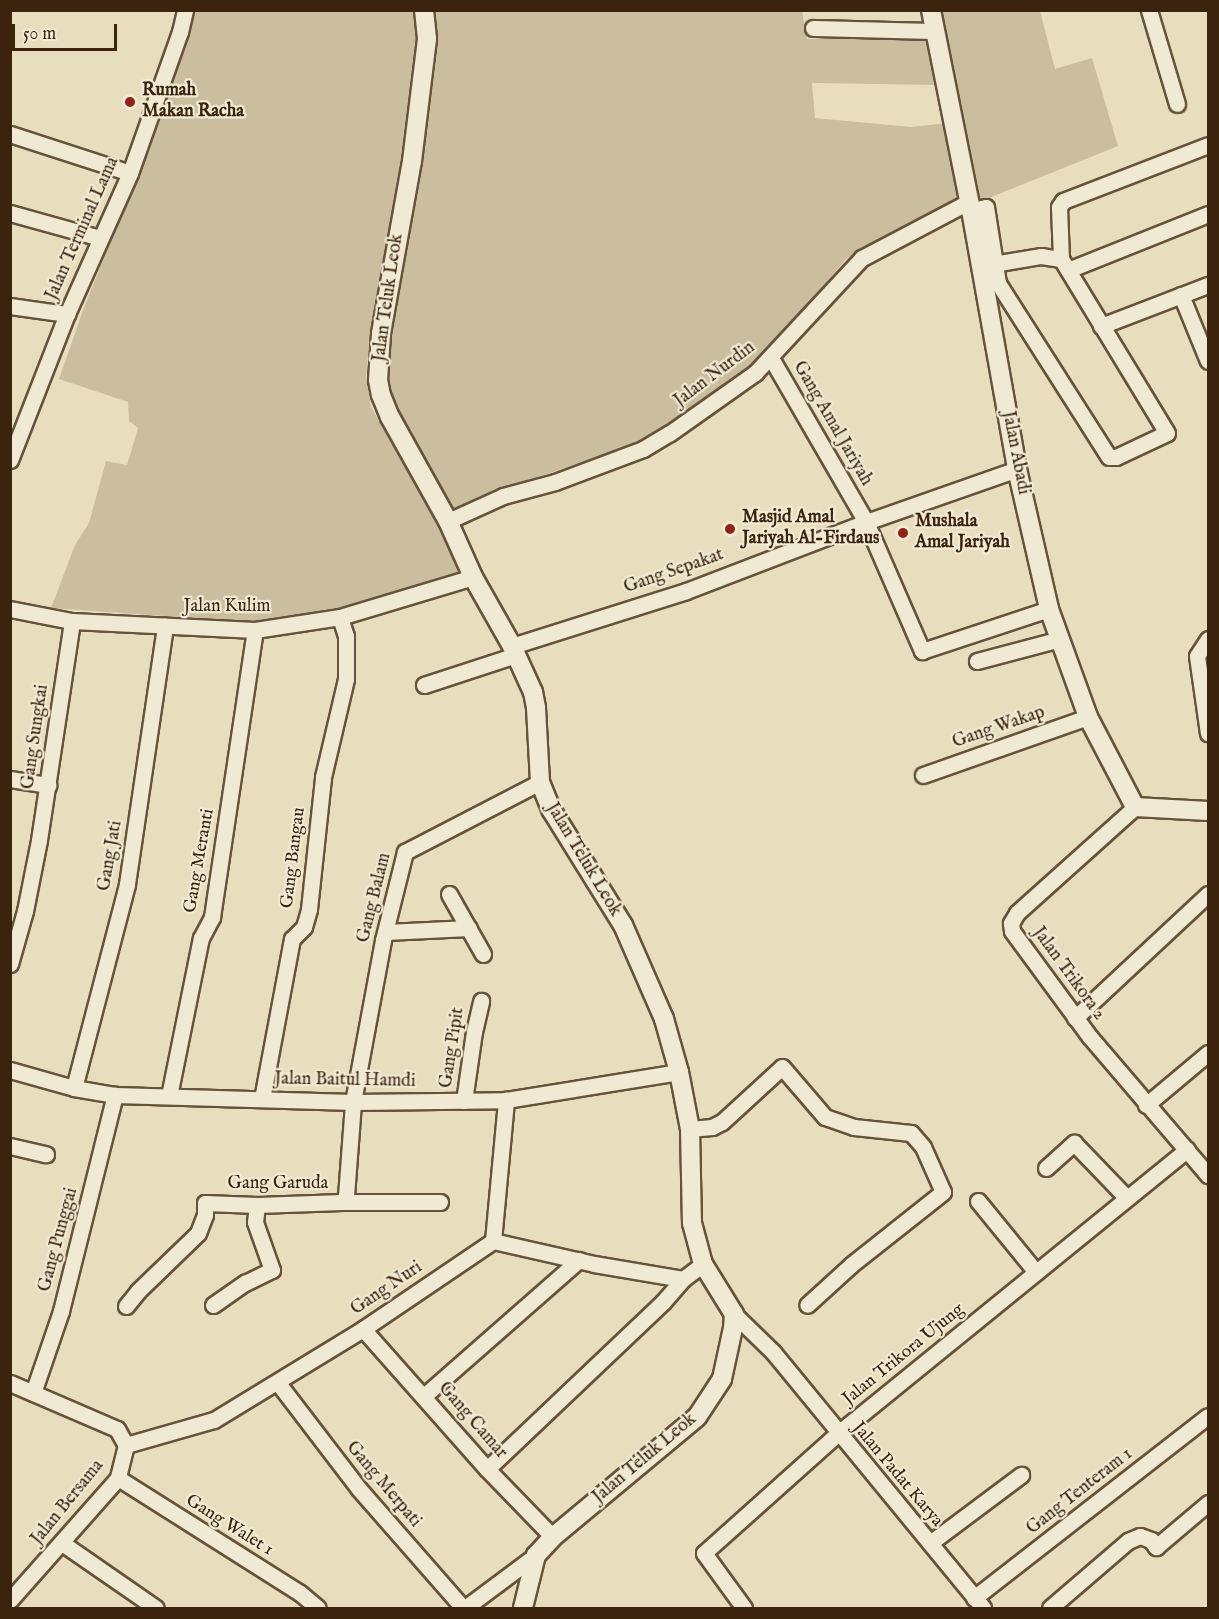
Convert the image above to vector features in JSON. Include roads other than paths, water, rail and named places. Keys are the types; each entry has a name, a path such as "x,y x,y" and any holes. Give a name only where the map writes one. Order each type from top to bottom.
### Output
{"street":[{"name":"Jalan Terminal Lama","path":"10,460 67,314 130,173 180,32 185,10"},
{"name":"Jalan Teluk Leok","path":"424,10 427,39 412,161 381,334 378,380 390,417 448,521 473,577 514,651 533,692 540,782 567,837 622,925 664,1018 680,1072 690,1129 692,1223 703,1264 734,1314 722,1379 697,1417 553,1537 536,1555 523,1608"},
{"name":"Jalan Abadi","path":"931,10 988,267 1017,469 1048,609 1088,717 1135,807"},
{"path":"1149,10 1177,104"},
{"path":"813,28 934,31"},
{"path":"10,134 130,173"},
{"path":"1209,145 1063,201 1058,212 1065,265 1167,433 1116,457 1109,457 988,267 1041,256 1065,265 1209,214"},
{"name":"Jalan Nurdin","path":"448,521 503,496 555,482 643,449 734,390 771,358 861,258 976,206"},
{"path":"10,213 100,238"},
{"path":"1101,326 1209,285"},
{"path":"1181,295 1209,361"},
{"path":"10,306 67,314"},
{"name":"Gang Amal Jariyah","path":"771,358 866,522 922,651 1048,609"},
{"name":"Gang Sepakat","path":"424,685 686,591 866,522 1017,469"},
{"name":"Jalan Kulim","path":"10,609 72,621 255,630 340,617 473,577"},
{"name":"Gang Bangau","path":"262,1099 292,939 304,927 309,909 323,777 346,679 346,636 340,617"},
{"name":"Gang Sungkai","path":"10,964 25,911 49,784 72,621"},
{"name":"Gang Jati","path":"74,1088 127,884 165,626"},
{"name":"Gang Meranti","path":"169,1096 201,938 212,917 255,630"},
{"path":"977,661 1060,639"},
{"path":"1209,639 1197,656 1209,733"},
{"name":"Gang Wakap","path":"923,775 1088,717"},
{"path":"10,779 49,784"},
{"name":"Gang Balam","path":"353,1102 386,932 406,850 540,782"},
{"path":"1135,807 1209,811"},
{"name":"Jalan Trikora 2","path":"1135,807 1017,913 1011,923 1012,931 1076,1018 1146,1105 1209,1175"},
{"path":"449,894 483,954"},
{"path":"1076,1018 1209,894"},
{"path":"386,932 469,928"},
{"name":"Gang Pipit","path":"464,1101 481,1001"},
{"path":"1146,1105 1209,1053"},
{"path":"690,1129 712,1127 722,1122 782,1067 825,1117 854,1127 911,1133 923,1147 943,1192 851,1265 807,1305"},
{"name":"Jalan Baitul Hamdi","path":"10,1070 74,1088 115,1095 353,1102 506,1100 680,1072"},
{"name":"Gang Punggai","path":"33,1393 60,1311 115,1095"},
{"path":"506,1100 494,1241 579,1260 683,1279"},
{"name":"Gang Garuda","path":"342,1202 346,1196 353,1102"},
{"path":"1046,1168 1074,1143 1127,1198"},
{"path":"10,1146 46,1155"},
{"name":"Jalan Trikora Ujung","path":"744,1608 704,1553 837,1434 1187,1149"},
{"path":"978,1200 1036,1272"},
{"name":"Gang Garuda","path":"126,1306 138,1291 198,1233 205,1215 205,1203 256,1205 440,1202"},
{"path":"213,1305 245,1282 272,1270 255,1222 256,1205"},
{"name":"Gang Nuri","path":"126,1445 214,1420 363,1329 494,1241"},
{"path":"424,1396 579,1260"},
{"path":"487,1468 663,1302 683,1279 703,1264"},
{"name":"Jalan Padat Karya","path":"734,1314 772,1352 978,1603"},
{"name":"Gang Camar","path":"363,1329 487,1468 553,1537"},
{"path":"10,1383 117,1429 126,1445"},
{"name":"Gang Merpati","path":"278,1383 359,1489 464,1608"},
{"name":"Gang Tenteram 1","path":"978,1603 1209,1416"},
{"name":"Jalan Bersama","path":"10,1600 118,1478 126,1445"},
{"path":"930,1543 1021,1474"},
{"name":"Gang Walet 1","path":"118,1478 300,1593 318,1608"},
{"path":"1050,1608 1128,1540 1140,1536 1151,1540 1156,1547 1209,1503"},
{"path":"62,1543 156,1608"},
{"path":"464,1608 536,1555"}],"place":[{"name":"Rumah Makan Racha","path":"130,102"},
{"name":"Masjid Amal Jariyah Al-Firdaus","path":"730,529"},
{"name":"Mushala Amal Jariyah","path":"903,533"}]}
